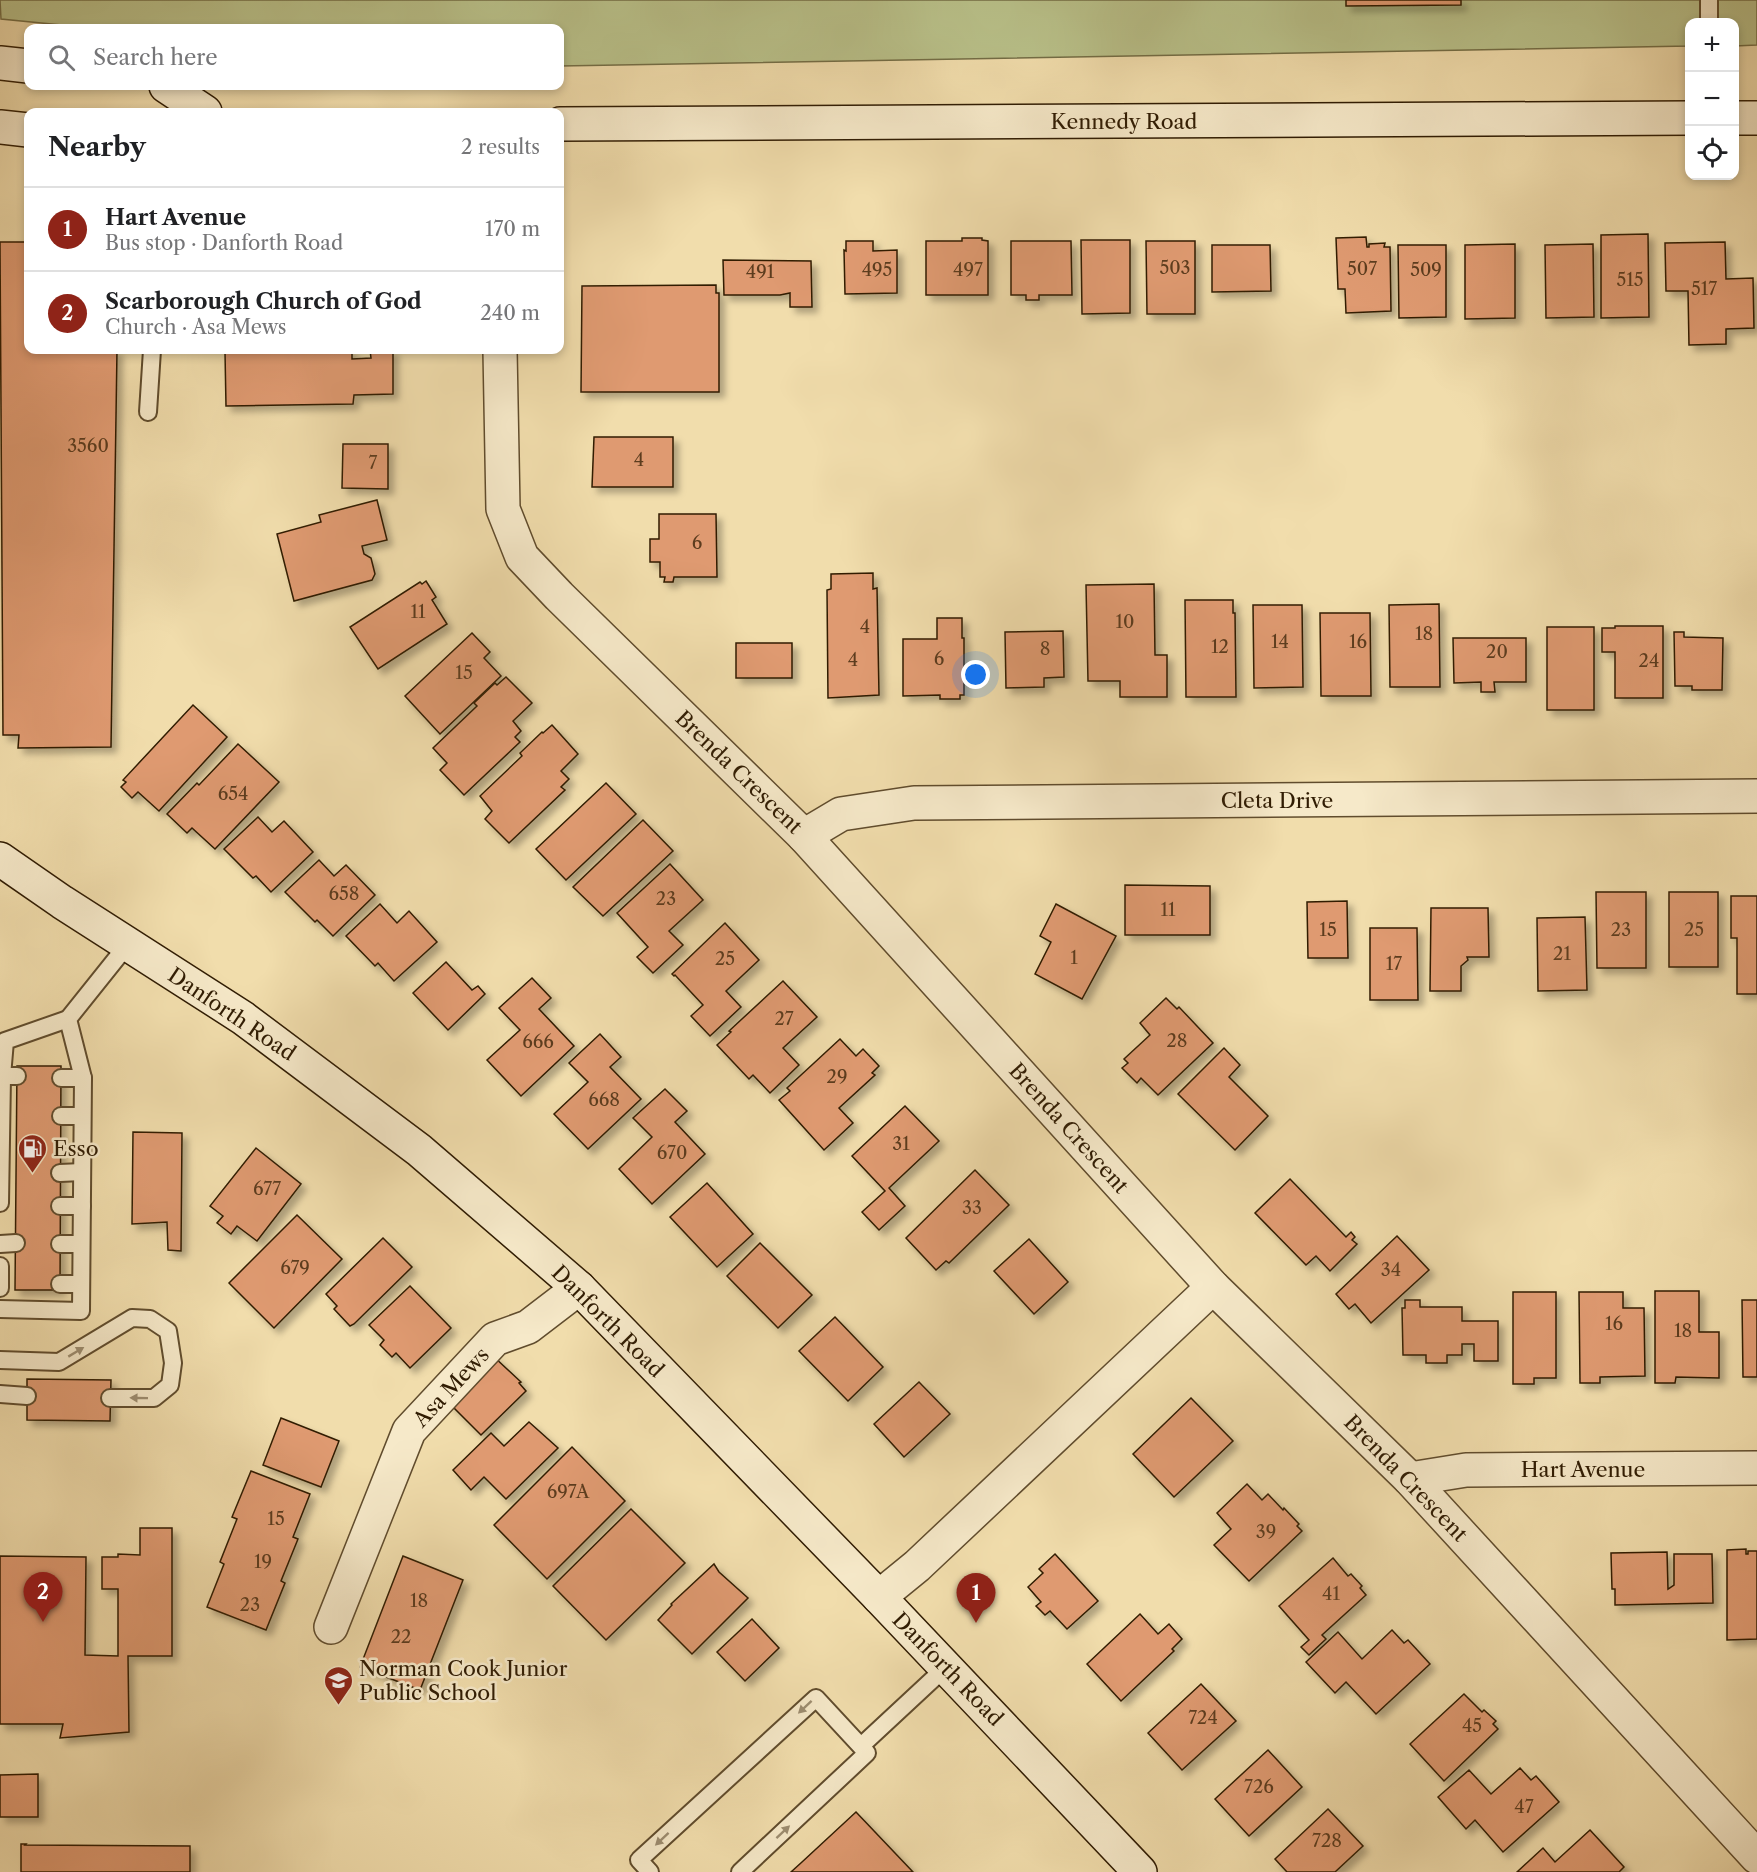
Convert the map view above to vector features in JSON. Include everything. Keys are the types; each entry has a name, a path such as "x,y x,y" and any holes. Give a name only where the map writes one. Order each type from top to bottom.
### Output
{"street":[{"path":"0,63 24,66"},
{"path":"172,90 200,108"},
{"name":"Kennedy Road","path":"564,124 1685,118"},
{"path":"1739,118 1757,118"},
{"path":"0,127 24,130"},
{"name":"Brenda Crescent","path":"500,354 503,509 522,557 804,836 1213,1287 1410,1479 1757,1857"},
{"name":"Cleta Drive","path":"804,836 841,814 914,803 1757,796"},
{"name":"Danforth Road","path":"0,859 62,902 243,1018 419,1150 579,1288 879,1597 1140,1872"},
{"path":"879,1597 917,1566 1213,1287"},
{"name":"Asa Mews","path":"331,1627 409,1431 495,1339 528,1327 579,1288"},
{"name":"Hart Avenue","path":"1410,1479 1466,1470 1757,1468"}],"lane":[{"path":"1709,0 1709,18"},
{"path":"148,412 152,354"},
{"path":"5,1205 9,1076 5,1041 68,1019 128,944"},
{"path":"0,1309 81,1311 83,1078 68,1019"},
{"path":"61,1078 83,1078"},
{"path":"61,1116 82,1116"},
{"path":"60,1173 82,1172"},
{"path":"60,1206 82,1206"},
{"path":"60,1244 81,1244"},
{"path":"0,1266 5,1284"},
{"path":"60,1284 81,1284"},
{"path":"0,1360 59,1362 132,1318 150,1319 168,1331 173,1363 170,1385 154,1398 110,1398"},
{"path":"0,1394 27,1395"},
{"path":"861,1746 946,1667"},
{"path":"650,1872 639,1860 816,1698 867,1753 740,1872"}],"green space":[{"path":"0,0 1757,0 1757,45 1739,46 1739,18 1685,18 1685,46 564,66 564,24 52,24 1,19"}],"building":[{"path":"1346,0 1461,0 1461,5 1346,6"},
{"path":"1648,234 1649,317 1601,318 1601,235"},
{"path":"1366,237 1367,247 1369,244 1385,243 1384,247 1390,247 1391,311 1346,313 1345,289 1338,289 1336,238"},
{"path":"962,238 982,238 988,241 988,295 926,295 926,241 962,241"},
{"path":"1081,240 1130,240 1130,313 1082,314"},
{"path":"846,241 873,241 873,251 897,250 897,293 845,294 844,250 846,251"},
{"path":"1011,241 1071,241 1072,295 1039,295 1039,300 1026,300 1026,295 1011,295"},
{"path":"1146,241 1195,241 1195,314 1147,314"},
{"path":"0,242 24,242 24,354 117,354 111,747 18,748 19,735 3,735"},
{"path":"1725,242 1726,279 1753,278 1754,328 1726,329 1726,344 1689,345 1688,291 1666,291 1665,243"},
{"path":"1515,244 1515,318 1465,319 1465,245"},
{"path":"1593,244 1594,317 1546,318 1545,245"},
{"path":"1212,245 1270,245 1271,291 1212,292"},
{"path":"1398,245 1446,245 1446,317 1399,318"},
{"path":"723,260 811,261 812,307 790,307 790,293 724,295"},
{"path":"716,285 716,293 719,293 719,392 581,392 582,286"},
{"path":"225,354 352,354 352,359 371,358 370,354 393,354 393,394 354,395 353,404 226,406"},
{"path":"594,437 673,437 673,487 592,487"},
{"path":"343,444 388,444 388,489 342,488"},
{"path":"377,500 387,540 362,546 364,554 371,558 375,574 372,580 294,601 277,534 321,522 319,515"},
{"path":"659,514 716,514 717,577 674,577 673,582 664,582 665,577 660,577 660,562 650,562 650,539 659,539"},
{"path":"873,573 873,589 877,588 879,695 828,698 827,590 831,589 831,574"},
{"path":"426,581 436,597 432,600 447,624 378,669 350,627 420,582 422,584"},
{"path":"1154,584 1155,655 1167,655 1167,697 1120,697 1120,681 1088,681 1086,585"},
{"path":"1185,600 1233,600 1236,697 1186,697"},
{"path":"1439,604 1440,687 1390,687 1389,605"},
{"path":"1253,605 1302,605 1303,687 1254,688"},
{"path":"1320,613 1370,613 1371,696 1321,696"},
{"path":"937,618 962,618 964,695 960,695 960,699 940,699 940,695 903,696 903,639 937,639"},
{"path":"1615,626 1663,626 1663,698 1615,698 1615,652 1602,652 1602,628 1615,628"},
{"path":"1547,627 1594,627 1594,710 1547,710"},
{"path":"1063,631 1064,677 1044,678 1044,687 1006,688 1005,632"},
{"path":"1674,632 1684,632 1684,637 1723,638 1722,690 1692,690 1692,686 1675,686"},
{"path":"472,633 490,652 484,658 501,676 440,734 405,696"},
{"path":"1453,638 1526,638 1526,682 1494,682 1495,692 1481,692 1481,682 1454,683"},
{"path":"736,643 792,643 792,678 736,678"},
{"path":"506,677 532,703 513,721 521,731 515,737 520,742 464,795 440,770 447,763 433,748 477,706 474,703 495,683 497,685"},
{"path":"193,705 227,737 159,811 138,792 132,798 121,787 126,782 123,780"},
{"path":"552,725 578,754 561,771 569,779 561,787 565,790 509,843 485,819 492,811 480,796 522,756 520,753"},
{"path":"238,744 279,782 215,849 192,828 187,833 167,814 197,783 199,785"},
{"path":"606,783 636,814 566,880 536,849"},
{"path":"258,817 272,832 284,821 313,852 271,892 256,876 253,878 224,849"},
{"path":"643,820 673,851 603,916 573,887"},
{"path":"319,860 334,876 346,865 375,895 333,936 317,920 315,922 285,892"},
{"path":"670,864 703,900 669,931 683,945 653,973 637,957 648,947 617,913"},
{"path":"1125,885 1210,886 1210,935 1125,935"},
{"path":"1596,892 1646,892 1646,968 1597,968"},
{"path":"1669,892 1718,892 1718,967 1669,967"},
{"path":"1731,896 1757,896 1757,994 1737,994 1737,938 1731,938"},
{"path":"1347,901 1348,958 1308,958 1307,902"},
{"path":"380,904 397,923 409,911 437,942 394,981 378,963 375,966 346,936"},
{"path":"1056,904 1116,936 1082,999 1035,974 1051,942 1040,936"},
{"path":"1431,908 1488,908 1489,957 1467,957 1468,960 1461,966 1461,991 1430,991"},
{"path":"1585,917 1587,990 1538,991 1537,918"},
{"path":"725,923 759,960 726,991 741,1007 710,1036 691,1016 703,1005 672,974"},
{"path":"1370,928 1417,928 1418,1000 1370,1000"},
{"path":"446,962 472,990 478,986 485,994 448,1030 413,993"},
{"path":"532,978 551,998 539,1009 574,1046 521,1096 487,1060 520,1030 499,1008"},
{"path":"783,981 817,1017 783,1048 799,1065 770,1093 753,1075 749,1079 717,1045"},
{"path":"1166,998 1177,1009 1179,1007 1213,1043 1158,1095 1141,1078 1137,1083 1122,1068 1128,1063 1124,1059 1150,1035 1140,1023"},
{"path":"600,1034 621,1057 610,1067 641,1099 588,1149 554,1114 588,1082 569,1063"},
{"path":"840,1039 856,1056 863,1049 879,1066 872,1073 875,1075 839,1108 853,1123 824,1150 779,1100 790,1091 787,1088"},
{"path":"1224,1048 1240,1065 1229,1077 1268,1116 1235,1150 1178,1094"},
{"path":"17,1066 61,1066 60,1290 15,1290"},
{"path":"665,1089 687,1111 675,1122 705,1154 652,1204 619,1169 652,1137 633,1118"},
{"path":"905,1106 939,1141 889,1188 905,1206 879,1230 862,1212 885,1191 852,1156"},
{"path":"133,1132 182,1133 181,1251 168,1250 167,1222 132,1224"},
{"path":"256,1148 301,1184 257,1241 237,1226 231,1234 217,1223 223,1216 210,1206"},
{"path":"975,1170 1009,1205 949,1263 946,1261 936,1270 906,1238"},
{"path":"1290,1179 1346,1237 1351,1232 1355,1237 1352,1240 1357,1244 1330,1271 1316,1256 1306,1265 1255,1213"},
{"path":"707,1183 753,1234 717,1267 670,1217"},
{"path":"297,1215 342,1259 274,1328 229,1283"},
{"path":"1397,1236 1429,1270 1371,1323 1355,1304 1349,1309 1336,1294"},
{"path":"383,1238 412,1267 350,1326 334,1309 337,1306 326,1294"},
{"path":"1029,1239 1068,1282 1034,1314 994,1271"},
{"path":"760,1243 812,1295 778,1328 727,1276"},
{"path":"410,1286 451,1328 410,1368 396,1353 392,1357 380,1345 384,1340 369,1325"},
{"path":"1655,1291 1699,1291 1699,1332 1719,1332 1719,1378 1676,1377 1675,1383 1655,1383"},
{"path":"1513,1292 1556,1292 1556,1378 1534,1378 1534,1384 1513,1384"},
{"path":"1579,1292 1623,1292 1623,1308 1644,1308 1645,1376 1600,1377 1600,1383 1580,1383"},
{"path":"1405,1300 1420,1300 1420,1307 1462,1307 1462,1321 1498,1321 1498,1361 1474,1361 1474,1344 1462,1344 1462,1355 1447,1355 1447,1363 1426,1363 1426,1355 1403,1355 1402,1308 1405,1308"},
{"path":"1742,1300 1757,1300 1757,1377 1743,1377"},
{"path":"835,1317 883,1367 848,1401 799,1351"},
{"path":"492,1355 521,1382 519,1383 526,1391 481,1435 446,1400"},
{"path":"27,1379 111,1380 110,1421 27,1420"},
{"path":"919,1382 950,1414 904,1457 874,1424"},
{"path":"1191,1398 1233,1441 1174,1497 1133,1454"},
{"path":"281,1418 339,1441 321,1487 263,1465"},
{"path":"529,1422 558,1448 506,1499 484,1477 471,1490 453,1470 491,1433 504,1446"},
{"path":"572,1447 625,1501 547,1579 494,1525"},
{"path":"251,1471 310,1494 293,1537 298,1539 281,1581 285,1583 266,1630 207,1607 224,1564 220,1562 237,1519 232,1517"},
{"path":"1247,1484 1262,1500 1268,1494 1299,1524 1297,1526 1302,1531 1249,1581 1214,1545 1231,1529 1217,1513"},
{"path":"631,1509 685,1563 606,1640 553,1586"},
{"path":"140,1528 172,1528 172,1656 128,1656 129,1732 60,1738 63,1724 0,1724 0,1556 86,1557 85,1655 118,1656 118,1589 102,1589 102,1557 118,1557 118,1554 140,1555"},
{"path":"1746,1549 1746,1554 1748,1551 1757,1551 1757,1639 1727,1640 1727,1550"},
{"path":"1667,1552 1668,1589 1674,1585 1674,1554 1712,1554 1713,1603 1615,1605 1611,1553"},
{"path":"1055,1554 1098,1601 1067,1629 1050,1611 1045,1615 1036,1606 1041,1602 1028,1587 1043,1573 1039,1569"},
{"path":"403,1556 463,1580 420,1690 360,1667"},
{"path":"1333,1558 1348,1576 1351,1574 1362,1586 1360,1588 1366,1595 1322,1635 1326,1639 1309,1655 1301,1647 1309,1640 1279,1606"},
{"path":"714,1564 719,1572 748,1598 692,1654 658,1620 671,1604"},
{"path":"1140,1614 1158,1634 1169,1624 1182,1639 1172,1649 1174,1651 1121,1701 1087,1664"},
{"path":"752,1619 779,1648 745,1681 717,1652"},
{"path":"1392,1630 1404,1643 1408,1640 1430,1664 1376,1714 1346,1682 1335,1693 1306,1662 1338,1632 1362,1659"},
{"path":"1201,1684 1236,1721 1182,1770 1148,1733"},
{"path":"1464,1694 1482,1712 1484,1710 1496,1721 1493,1724 1498,1729 1444,1781 1410,1744"},
{"path":"1268,1750 1302,1787 1249,1836 1215,1799"},
{"path":"1520,1768 1531,1780 1536,1776 1559,1802 1503,1852 1475,1820 1466,1829 1438,1797 1469,1770 1491,1794"},
{"path":"38,1774 38,1817 0,1817 0,1775"},
{"path":"1328,1809 1363,1846 1335,1872 1287,1872 1275,1859"},
{"path":"856,1812 913,1872 791,1872 802,1862"},
{"path":"1590,1830 1624,1867 1619,1872 1517,1872 1543,1848 1555,1862"},
{"path":"21,1844 190,1846 190,1872 21,1872"}],"place":[{"name":"Esso","path":"32,1174"},
{"name":"Scarborough Church of God","path":"43,1622"},
{"name":"Hart Avenue","path":"976,1623"},
{"name":"Norman Cook Junior Public School","path":"338,1706"}]}
